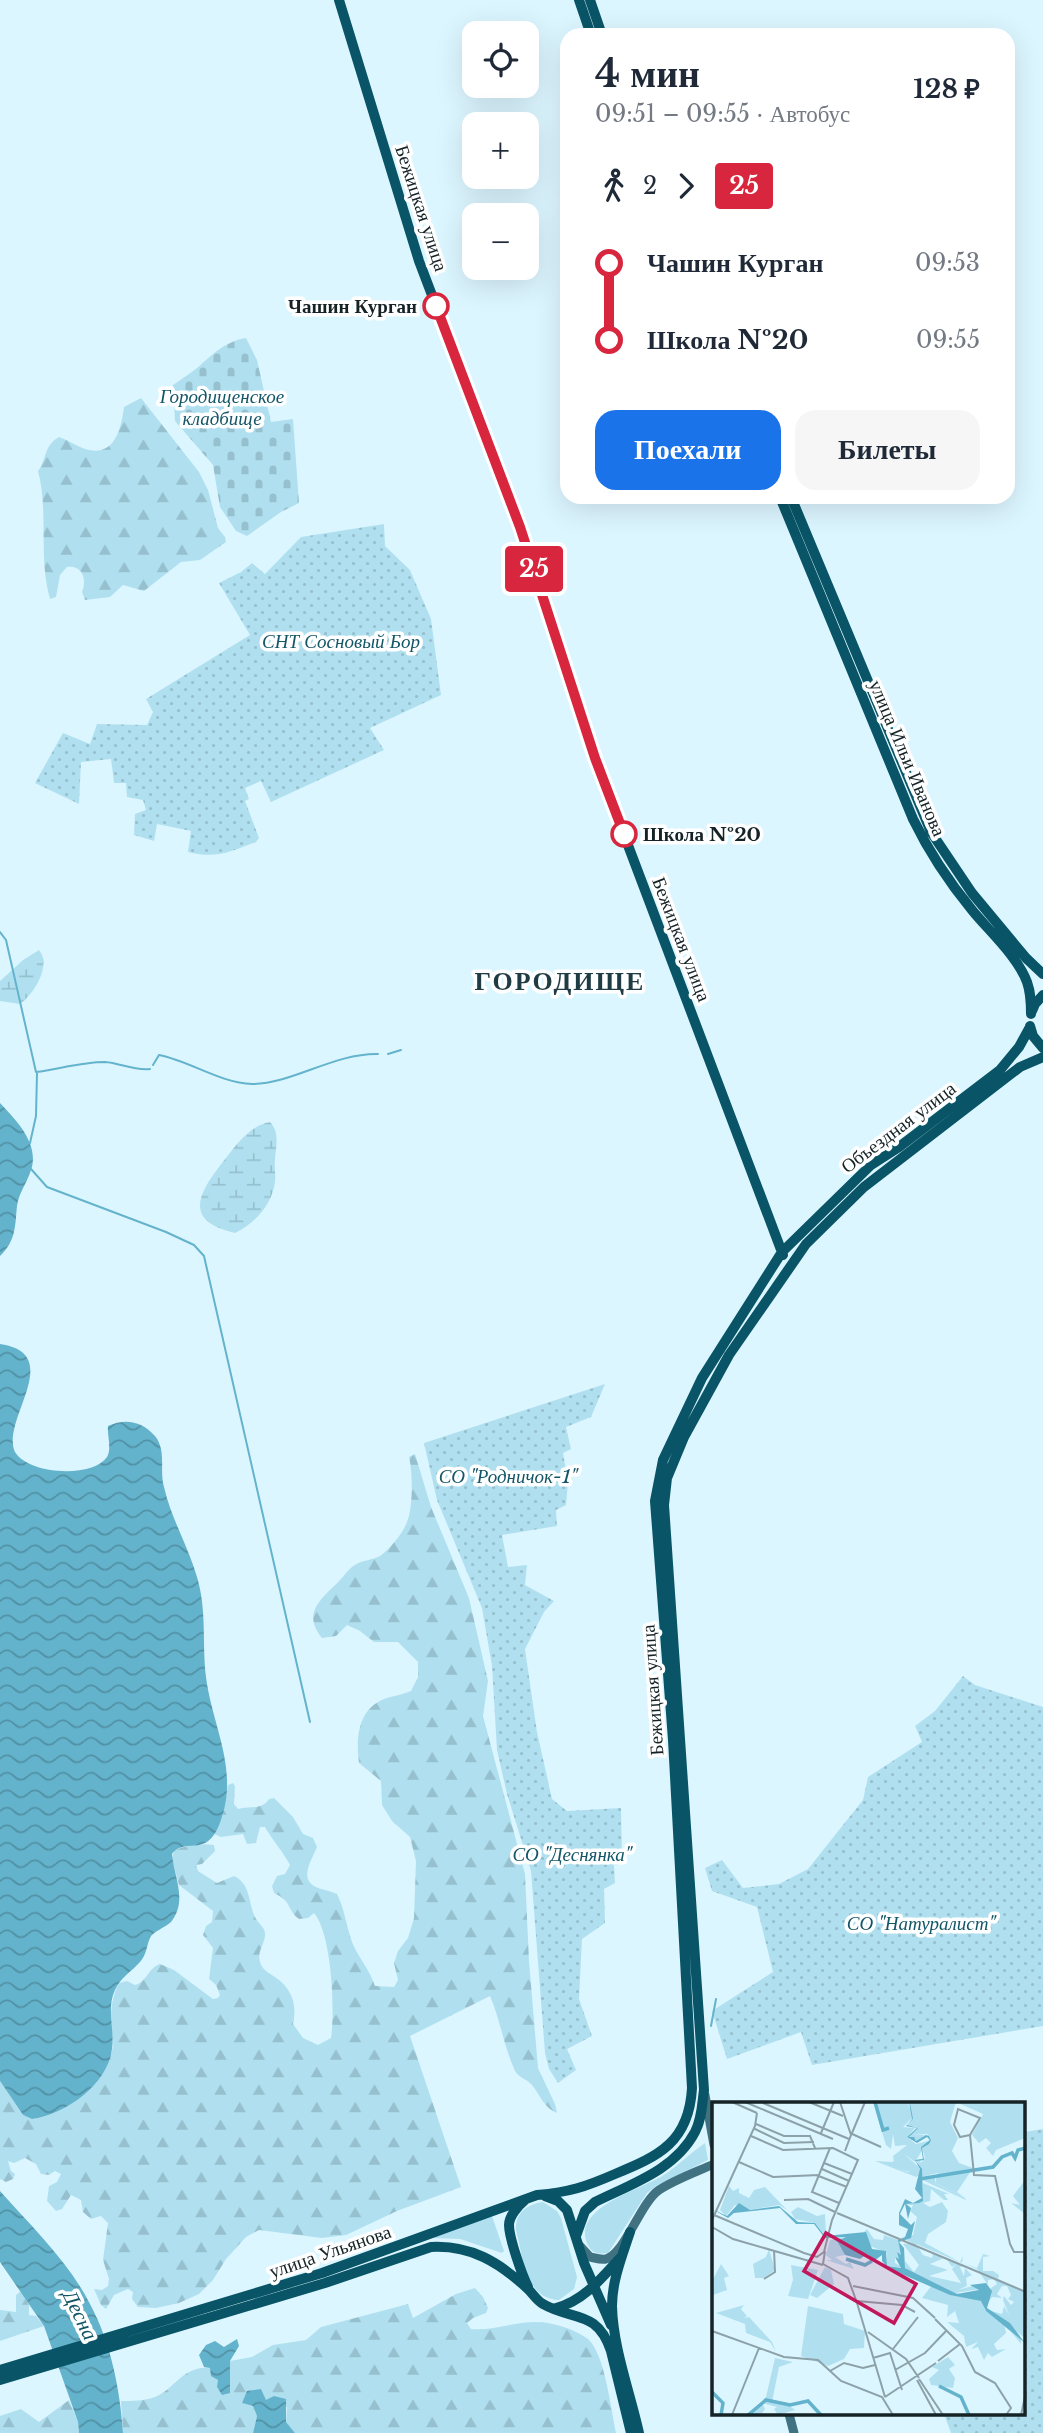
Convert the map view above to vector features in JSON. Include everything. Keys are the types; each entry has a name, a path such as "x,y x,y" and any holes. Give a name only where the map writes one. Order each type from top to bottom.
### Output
{"main road":[{"name":"Бежицкая улица","path":"339,0 419,261 520,527 595,758 787,1268 714,1382 684,1437 667,1478 664,1493 704,2090"},
{"path":"579,0 589,28"},
{"path":"590,0 599,28"},
{"name":"улица Ильи Иванова","path":"783,504 913,819 953,885 1027,981 1031,996 1030,1027"},
{"name":"улица Ильи Иванова","path":"794,504 927,824 945,856 972,893 1026,958 1043,974"},
{"path":"1031,1014 1043,995"},
{"name":"Объездная улица","path":"782,1252 871,1165 899,1147 1000,1070 1019,1047 1030,1027"},
{"path":"1030,1027 1033,1036 1043,1048"},
{"name":"Объездная улица","path":"787,1268 806,1244 864,1188 1020,1067 1043,1057"},
{"name":"Бежицкая улица","path":"664,2150 684,2124 692,2098 692,2088 674,1753 656,1489 663,1460 702,1378 782,1252"},
{"path":"577,2239 584,2211 595,2202 656,2172 670,2163 684,2148 695,2132 701,2116 704,2090"},
{"name":"улица Ульянова","path":"251,2301 533,2196 571,2192 651,2159 664,2150"},
{"path":"615,2335 584,2263 567,2210 549,2196 533,2196 519,2205 509,2225 529,2290 544,2305 579,2315 596,2326 608,2342 631,2433"},
{"path":"630,2232 612,2304 615,2335 639,2433"},
{"name":"улица Ульянова","path":"0,2380 15,2371 431,2248 469,2250 492,2261 529,2290"},
{"path":"555,2309 578,2299 622,2256"},
{"path":"578,2299 584,2282 584,2263"},
{"name":"улица Ульянова","path":"0,2370 15,2371"}],"street":[{"name":"Бежицкая улица","path":"704,2090 712,2134"},
{"path":"577,2239 590,2257 604,2259 614,2254 644,2207 659,2191 712,2165"},
{"path":"790,2416 794,2433"}],"green space":[{"name":"Городищенское кладбище","path":"246,338 257,360 271,422 293,419 299,503 247,536 236,531 220,507 213,465 175,421 173,385 219,349"},
{"path":"141,398 199,472 208,490 218,528 226,542 200,560 181,562 144,591 123,585 110,597 85,600 82,574 77,568 67,567 60,575 56,597 50,599 46,583 43,503 38,471 48,449 59,437 95,451 110,445 115,440 121,424 124,407"},
{"name":"СНТ Сосновый Бор","path":"384,524 385,546 410,570 431,619 441,695 370,728 384,750 271,802 261,781 245,788 249,799 245,801 259,838 247,846 215,855 188,852 191,831 157,824 154,841 134,835 135,814 146,810 143,800 127,797 126,783 114,783 111,759 81,762 79,804 35,783 63,733 90,744 97,724 147,725 153,712 146,699 250,635 219,583 252,563 265,574 301,537"},
{"path":"39,950 43,963 42,971 31,993 20,1004 0,1001 0,981 23,960"},
{"path":"270,1122 277,1139 275,1182 266,1206 256,1219 235,1233 208,1222 200,1205 206,1186 243,1138 255,1128"},
{"path":"605,1384 591,1417 566,1427 571,1449 563,1453 568,1482 566,1505 556,1510 557,1526 502,1535 508,1567 527,1565 525,1585 554,1601 544,1612 525,1649 537,1732 552,1799 567,1811 621,1808 622,1863 614,1865 615,1883 604,1889 605,1923 582,1939 579,1999 592,2036 567,2049 576,2070 558,2083 549,2069 545,2053 531,1871 507,1794 497,1750 492,1666 482,1608 437,1500 424,1443"},
{"path":"415,1454 431,1507 469,1598 488,1681 483,1716 525,1874 538,2068 557,2113 549,2108 528,2081 515,2071 490,1996 410,2036 461,2187 397,2211 346,2235 322,2238 259,2230 246,2237 199,2294 179,2303 156,2308 138,2307 132,2299 133,2292 128,2289 114,2295 106,2309 101,2305 94,2289 102,2290 108,2286 109,2279 103,2260 108,2223 101,2216 91,2219 83,2212 81,2200 71,2195 62,2209 56,2211 47,2201 49,2186 57,2182 61,2174 55,2171 49,2175 41,2174 36,2164 25,2158 14,2163 8,2161 15,2174 13,2179 6,2182 0,2179 0,2081 23,2115 32,2119 59,2111 71,2104 93,2084 109,2060 113,2045 112,2006 119,1983 127,1981 135,1985 160,1964 174,1970 213,1999 218,1998 220,1995 216,1985 209,1979 213,1948 203,1935 206,1926 212,1922 213,1911 179,1885 172,1859 174,1851 193,1845 214,1845 215,1851 202,1864 196,1865 198,1871 217,1883 234,1876 246,1889 255,1917 265,1933 259,1955 260,1962 291,1994 294,2006 293,2024 303,2038 318,2045 331,2038 331,1973 320,1923 314,1913 308,1918 299,1919 284,1899 274,1893 272,1886 277,1876 285,1874 290,1865 265,1827 260,1827 256,1843 247,1844 243,1834 221,1837 214,1834 222,1818 228,1785 233,1783 234,1804 238,1809 259,1806 274,1798 293,1817 303,1834 313,1838 317,1847 308,1867 310,1882 337,1894 352,1942 375,1986 394,1987 398,1980 394,1963 398,1951 408,1938 414,1918 416,1861 410,1837 392,1821 382,1805 381,1781 359,1763 358,1735 363,1718 375,1704 411,1691 418,1677 418,1662 398,1642 374,1642 347,1625 336,1636 322,1638 313,1621 316,1606 349,1570 358,1563 380,1556 402,1531 409,1516 411,1500 409,1457"},
{"name":"СО \"Натуралист\"","path":"963,1676 975,1685 1043,1707 1043,2026 812,2065 801,2032 727,2059 712,2011 773,1972 757,1907 712,1891 705,1868 722,1860 743,1888 779,1884 808,1869 863,1800 868,1777 922,1742 915,1726 935,1711"},
{"path":"1043,2129 1043,2433 951,2433 945,2416 1026,2416 1026,2132"},
{"path":"705,2143 708,2160 647,2193 608,2253 597,2253 589,2247 585,2234 588,2222 597,2212 609,2202 662,2176"},
{"path":"543,2202 557,2211 561,2218 577,2277 574,2289 559,2300 548,2298 532,2284 516,2230 523,2210"},
{"path":"492,2216 504,2251 502,2253 460,2239 434,2238 434,2236"},
{"path":"475,2288 488,2308 486,2313 467,2323 471,2329 542,2322 570,2329 588,2339 594,2346 603,2369 616,2433 295,2433 286,2423 287,2407 266,2400 242,2403 253,2406 257,2416 253,2433 123,2433 121,2401 142,2400 162,2394 193,2370 210,2368 230,2393 230,2361 252,2357 273,2345 306,2340 321,2327 408,2304 413,2318 456,2294"},
{"path":"21,2291 29,2305 29,2315 36,2316 44,2326 0,2341 0,2310 16,2312 16,2295"},
{"path":"69,2400 78,2422 79,2433 0,2433 0,2416 21,2409 39,2422"}],"water":[{"path":"0,1103 25,1133 33,1160 18,1201 12,1239 0,1256"},
{"path":"0,1344 19,1350 29,1361 27,1390 13,1439 15,1452 22,1460 61,1471 75,1471 100,1464 107,1457 109,1450 108,1426 121,1422 133,1422 145,1427 159,1442 167,1498 200,1589 206,1677 226,1763 227,1781 222,1817 210,1839 178,1849 172,1854 179,1889 179,1906 171,1922 156,1931 142,1959 115,1990 111,2004 113,2042 109,2062 83,2096 58,2111 32,2119 23,2115 0,2081"},
{"name":"Десна","path":"0,2191 60,2259 90,2304 104,2334 113,2367 123,2433 79,2433 78,2422 44,2326 0,2262"},
{"path":"237,2339 239,2346 230,2361 230,2393 222,2395 217,2387 218,2380 211,2376 210,2368 204,2367 199,2355 206,2345 215,2341 224,2347"},
{"path":"261,2389 266,2400 274,2396 286,2399 286,2422 295,2433 253,2433 257,2416 253,2406 242,2403 247,2391"}],"waterway":[{"path":"0,932 6,940 36,1072 105,1062 150,1069"},
{"path":"388,1054 401,1050"},
{"path":"153,1065 159,1055 228,1080 252,1084 282,1079 345,1058 378,1054"},
{"path":"30,1143 36,1116 37,1073"},
{"path":"31,1169 47,1187 166,1232 194,1245 204,1256 310,1722"},
{"path":"711,2026 716,1999"}],"bus line":[{"name":"25","path":"436,306 520,527 595,758 624,834"}],"place":[{"name":"Чашин Курган","path":"436,306"},
{"name":"Школа №20","path":"624,834"}],"district":[{"name":"ГОРОДИЩЕ","path":"560,981"}],"park label":[{"name":"СО \"Родничок-1\"","path":"508,1476"},
{"name":"СО \"Деснянка\"","path":"572,1854"}]}
